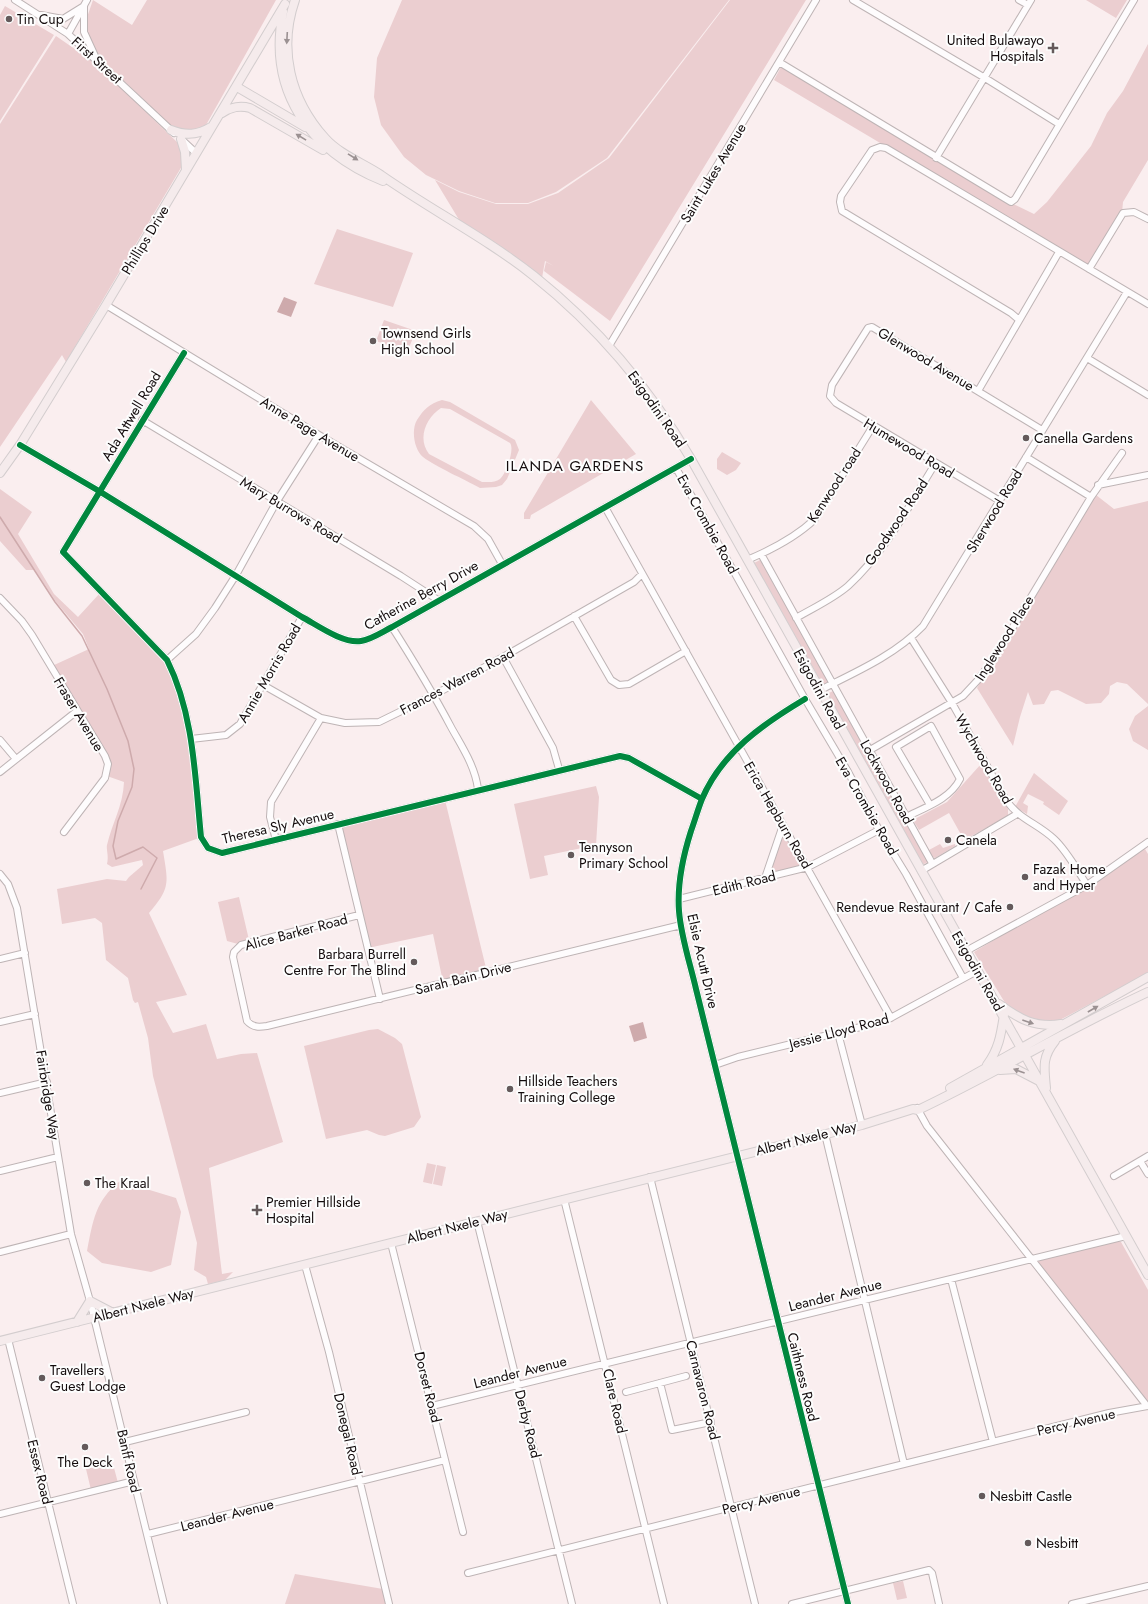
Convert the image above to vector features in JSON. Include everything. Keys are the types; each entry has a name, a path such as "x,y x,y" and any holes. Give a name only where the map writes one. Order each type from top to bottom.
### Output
{"main road":[{"name":"Esigodini Road","path":"295,0 288,32 287,52 290,77 307,115 326,139 395,186 456,223 520,265 561,299 609,346 657,404 691,459 977,971 1004,1015 1148,1275"},
{"name":"Esigodini Road","path":"286,2 279,40 282,74 295,108 309,130 319,142 358,170 395,186"},
{"name":"Phillips Drive","path":"0,472 20,445 106,305 212,126 237,87 286,2"},
{"path":"237,87 326,139"},
{"path":"220,114 234,107 250,108 358,170"},
{"path":"171,130 182,134 194,134 202,132 212,126"},
{"path":"181,139 185,152 186,171"},
{"name":"Albert Nxele Way","path":"4,1340 477,1222 737,1155 862,1125 916,1108 995,1070 1070,1022 1148,978"},
{"name":"Albert Nxele Way","path":"916,1108 984,1069 1058,1037 1148,992"},
{"path":"995,1001 1018,1018 1032,1024 1051,1025 1070,1022"},
{"path":"984,1069 994,1055 1000,1042 1004,1015"},
{"path":"1046,1091 1044,1061 1049,1048 1058,1037"},
{"path":"995,1070 1016,1069 1042,1083"},
{"path":"77,1322 90,1301 113,1313"}],"street":[{"name":"First Street","path":"15,0 68,34 98,60 196,153"},
{"path":"68,34 87,0"},
{"name":"Saint Lukes Avenue","path":"609,346 816,0"},
{"path":"853,0 986,78 1059,124"},
{"path":"936,158 986,78 1030,3 1019,0"},
{"path":"779,62 1011,202 1015,199 1134,0"},
{"path":"36,14 63,19 84,6"},
{"path":"84,6 85,36 98,60"},
{"path":"1018,319 1011,313 844,213 840,205 842,196 872,150 880,147 886,148 1148,304"},
{"path":"1089,270 1123,213 1134,212 1146,218 1148,211"},
{"path":"978,391 1018,319 1059,252"},
{"name":"Sherwood Road","path":"820,690 876,661 911,638 934,611 1042,430 1127,292"},
{"name":"Anne Page Avenue","path":"106,305 319,435 474,526 488,539 502,564"},
{"name":"Glenwood Avenue","path":"832,385 868,328 872,327 1042,430"},
{"name":"Ada Attwell Road","path":"99,491 184,353"},
{"path":"1087,358 1148,395"},
{"name":"Humewood Road","path":"832,385 830,392 832,399 873,426 1000,502"},
{"name":"Mary Burrows Road","path":"142,420 438,600"},
{"name":"Kenwood road","path":"747,560 761,554 804,529 815,519 873,426"},
{"path":"167,660 196,634 204,623 236,575 276,501 319,435"},
{"name":"Catherine Berry Drive","path":"20,445 99,491 302,617 330,632 352,641 366,639 392,627 691,459"},
{"name":"Inglewood Place","path":"870,750 952,704 971,688 995,657 1098,485 1122,452"},
{"path":"1026,457 1091,497"},
{"name":"Goodwood Road","path":"796,618 840,592 857,577 882,548 935,464"},
{"name":"Eva Crombie Road","path":"676,468 805,699 847,770 878,830 906,874 963,978"},
{"path":"1098,485 1148,476"},
{"name":"Theresa Sly Avenue","path":"99,491 64,553 167,660 178,686 191,739 201,837 208,848 222,853 559,769 620,756 625,756 702,799"},
{"name":"Erica Hepburn Road","path":"605,507 738,747 808,867 891,1018"},
{"name":"Lockwood Road","path":"761,554 834,683 932,864"},
{"name":"Frances Warren Road","path":"263,685 321,718 345,723 379,722 434,695 503,657 634,582 642,574"},
{"name":"Fraser Avenue","path":"0,598 22,620 105,756 108,764 108,771 105,778 64,832"},
{"path":"574,616 611,680 619,685 629,684 686,651"},
{"name":"Annie Morris Road","path":"191,739 216,737 232,732 246,716 302,617"},
{"path":"392,627 434,695 467,756 475,774 478,789"},
{"name":"Wychwood Road","path":"911,638 952,704 1006,800 1017,814 1055,840 1087,885"},
{"path":"503,657 553,748 559,769"},
{"name":"Elsie Acutt Drive","path":"737,1155 681,925 679,899 682,867 688,841 702,799 721,767 738,747 768,721 805,699"},
{"path":"0,772 77,711"},
{"path":"276,840 270,817 271,802 321,718"},
{"path":"906,817 930,805 946,796 960,779 931,726 896,747 930,805"},
{"path":"0,740 16,759"},
{"path":"921,871 1017,814"},
{"path":"338,824 380,998"},
{"path":"765,878 784,825"},
{"name":"Edith Road","path":"679,899 808,867 878,830"},
{"path":"966,951 1087,885 1147,844"},
{"name":"Fairbridge Way","path":"0,874 8,884 18,908 34,1014 47,1082 71,1234 94,1318"},
{"path":"0,887 8,884"},
{"name":"Alice Barker Road","path":"247,1021 233,957 236,949 241,945 359,915"},
{"name":"Sarah Bain Drive","path":"247,1021 252,1026 267,1026 681,925"},
{"path":"0,959 25,953"},
{"name":"Jessie Lloyd Road","path":"716,1065 738,1057 838,1033 891,1018 977,971"},
{"path":"0,1022 34,1014"},
{"path":"838,1033 862,1125"},
{"path":"0,1093 47,1082"},
{"path":"916,1108 928,1126 1147,1406"},
{"path":"825,1134 904,1464"},
{"name":"Caithness Road","path":"737,1155 848,1604"},
{"path":"1114,1176 1148,1156"},
{"path":"0,1171 58,1157"},
{"path":"1140,1161 1148,1174"},
{"name":"Carnavaron Road","path":"650,1177 755,1604"},
{"name":"Clare Road","path":"564,1199 664,1604"},
{"name":"Derby Road","path":"477,1222 572,1604"},
{"path":"0,1252 71,1234"},
{"name":"Leander Avenue","path":"432,1406 518,1386 605,1363 692,1343 1031,1258 1126,1236"},
{"name":"Dorset Road","path":"391,1243 463,1532"},
{"name":"Donegal Road","path":"304,1265 329,1352 389,1604"},
{"path":"951,1279 993,1442"},
{"name":"Banff Road","path":"94,1318 164,1604"},
{"name":"Essex Road","path":"4,1340 73,1604"},
{"path":"626,1392 686,1376"},
{"path":"660,1383 672,1430 711,1422"},
{"name":"Percy Avenue","path":"468,1573 1108,1413 1147,1406"},
{"path":"125,1442 246,1412"},
{"name":"Leander Avenue","path":"148,1534 359,1483 445,1460"},
{"path":"0,1514 134,1481"},
{"path":"792,1604 929,1570 932,1573 939,1604"},
{"path":"1072,1604 1148,1586"}],"shaded area":[{"path":"93,0 132,25 147,0 276,0 206,125 191,132 170,125 98,56 89,42 85,23"},
{"path":"402,0 729,0 607,158 556,192 528,203 495,203 459,191 426,175 404,157 381,125 374,97 377,58"},
{"path":"730,0 806,0 610,321 544,271 546,262 554,266 545,261 542,278 461,223 435,180 459,192 496,204 528,204 558,193 609,158"},
{"path":"1086,0 1127,0 1116,18"},
{"path":"5,6 54,35 0,121 0,15"},
{"path":"56,36 95,63 178,143 182,153 182,166 66,362 62,355 0,447 0,124"},
{"path":"1148,44 1148,160 1123,202 1122,213 1089,267 774,80 782,65 1009,202 1034,214 1047,202 1091,146 1107,113 1123,91"},
{"path":"337,229 413,253 393,307 314,284"},
{"path":"284,297 297,302 291,317 277,312"},
{"path":"384,320 416,331 407,352 376,341"},
{"path":"442,400 450,402 515,440 519,450 507,479 502,485 480,488 435,465 420,454 414,439 415,424 430,405","holes":["441,408 450,409 510,443 511,456 505,472 500,479 494,482 482,482 429,454 425,448 424,441 427,423"]},
{"path":"591,400 636,454 531,515 530,519 524,519 524,513"},
{"path":"722,452 741,463 736,470 727,475 717,469 717,459"},
{"path":"0,489 32,512 18,534 54,594 78,617 100,593 164,661 173,679 181,707 187,740 199,838 163,851 167,878 166,884 161,897 149,913 187,995 156,1002 173,1033 206,1024 217,1059 241,1054 257,1053 283,1142 209,1168 222,1274 233,1272 225,1280 208,1284 206,1277 194,1270 197,1243 153,1076 148,1038 138,1002 135,1003 133,1000 128,978 106,960 102,923 95,918 62,924 57,889 107,879 126,881 143,865 142,860 112,867 107,864 107,845 120,807 124,782 107,776 109,764 52,666 89,649 83,634 56,602 35,570 26,570 0,541"},
{"path":"1096,495 1114,509 1148,501 1148,704 1127,684 1117,682 1110,686 1109,694 1101,703 1086,704 1058,690 1051,691 1044,704 1033,705 1028,692 1013,746 977,688"},
{"path":"760,560 829,682 823,685 754,563"},
{"path":"833,691 928,862 922,865 827,694"},
{"path":"1148,706 1148,750 1133,741 1129,729 1135,716"},
{"path":"981,764 1008,809 1008,816 964,840 949,813 919,830 913,820 947,802"},
{"path":"1034,773 1068,801 1059,815 1043,804 1044,802 1028,794 1023,803 1028,806 1027,814 1015,807"},
{"path":"596,786 599,797 596,845 544,856 548,875 530,879 514,804"},
{"path":"445,800 487,972 443,982 433,934 368,948 340,831 346,825"},
{"path":"784,829 806,866 767,876"},
{"path":"940,844 943,848 955,844 955,846 935,858 930,856 924,846 926,845 929,850"},
{"path":"1145,849 1148,854 1148,973 1058,1021 1031,1021 1007,1006 974,952"},
{"path":"239,897 249,940 238,944 227,941 218,902"},
{"path":"643,1022 647,1038 634,1042 629,1026"},
{"path":"378,1029 395,1038 402,1044 421,1117 414,1127 385,1136 367,1130 326,1139 304,1046"},
{"path":"427,1163 436,1165 432,1184 423,1182"},
{"path":"437,1165 446,1167 442,1186 433,1184"},
{"path":"120,1181 176,1198 181,1212 171,1265 151,1272 102,1263 87,1251 96,1212 105,1196"},
{"path":"1117,1241 1121,1242 1148,1290 1148,1402 1037,1262 1038,1259"},
{"path":"106,1459 106,1462 113,1464 118,1483 91,1490 86,1469 95,1467 94,1461"},
{"path":"295,1574 383,1589 386,1604 285,1604"},
{"path":"903,1581 907,1598 897,1600 893,1583"}],"waterway":[{"path":"0,517 55,602 82,636 107,689 128,741 134,769 132,787 118,821 113,846 116,859 143,847 157,858 141,889"}],"cycle path":[{"path":"184,353 63,552 167,660 183,702 188,724 195,769 201,837 208,848 222,853 620,756 629,758 702,799"},
{"path":"20,445 99,491 302,617 338,637 354,641 369,639 392,627 691,459"},
{"path":"805,699 759,729 745,741 732,753 710,782 702,799 685,850 680,880 679,911 686,950 848,1604"}],"place":[{"name":"Tin Cup","path":"9,19"},
{"name":"United Bulawayo Hospitals","path":"1053,48"},
{"name":"Townsend Girls High School","path":"373,341"},
{"name":"Canella Gardens","path":"1026,438"},
{"name":"Canela","path":"948,840"},
{"name":"Tennyson Primary School","path":"571,855"},
{"name":"Fazak Home and Hyper","path":"1025,877"},
{"name":"Rendevue Restaurant / Cafe","path":"1010,907"},
{"name":"Barbara Burrell Centre For The Blind","path":"414,962"},
{"name":"Hillside Teachers Training College","path":"510,1089"},
{"name":"The Kraal","path":"87,1183"},
{"name":"Premier Hillside Hospital","path":"257,1210"},
{"name":"Travellers Guest Lodge","path":"42,1378"},
{"name":"The Deck","path":"85,1447"},
{"name":"Nesbitt Castle","path":"982,1496"},
{"name":"Nesbitt","path":"1028,1543"}],"district":[{"name":"ILANDA GARDENS","path":"575,466"}]}
